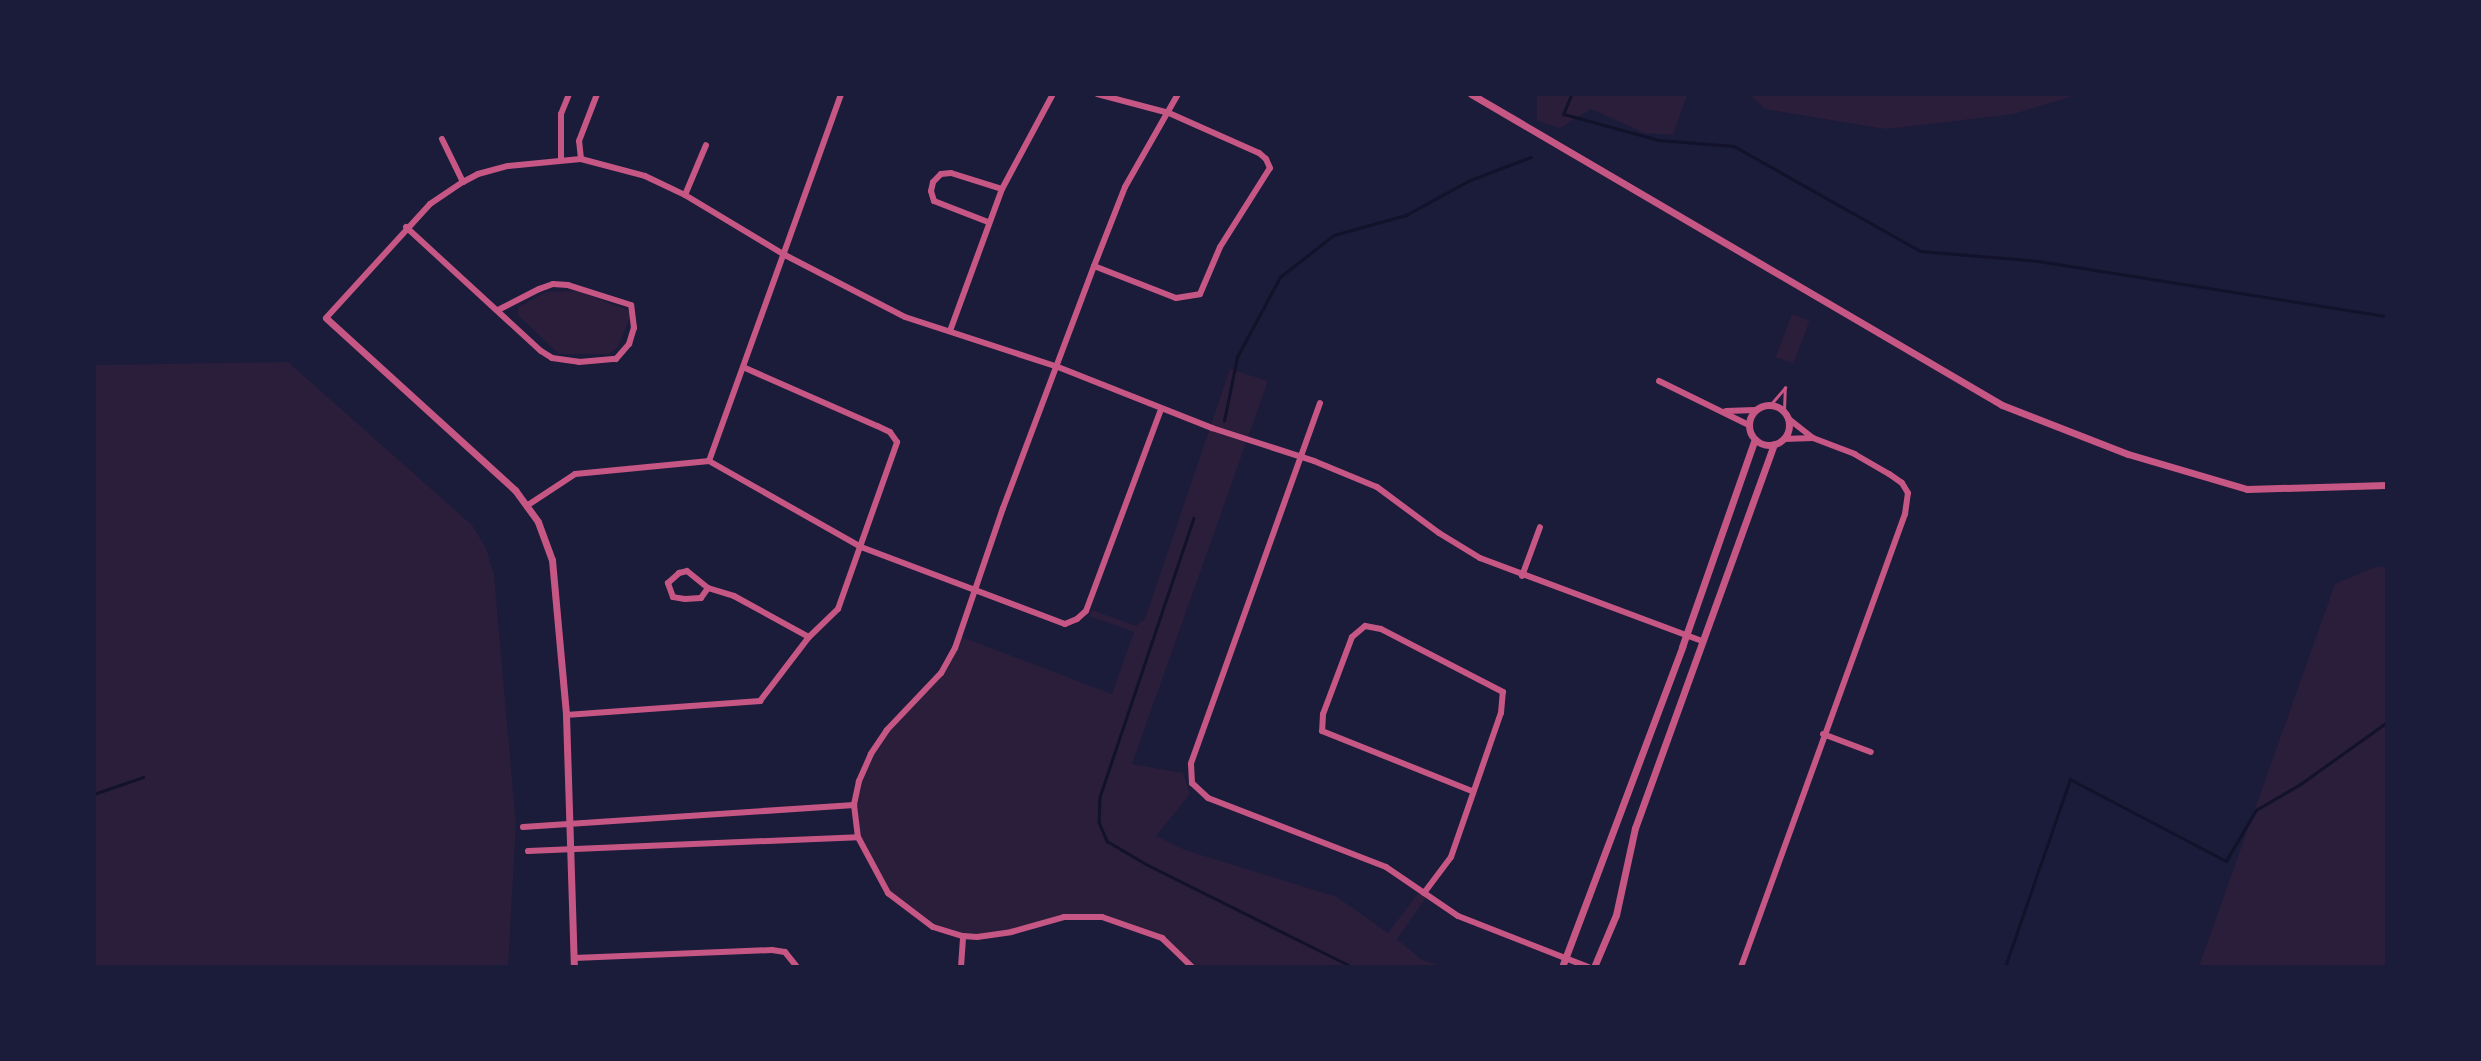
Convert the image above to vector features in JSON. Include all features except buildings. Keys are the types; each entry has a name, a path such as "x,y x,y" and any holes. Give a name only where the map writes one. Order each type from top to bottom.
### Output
{"street":[{"path":"561,158 561,114 569,94"},
{"path":"581,159 579,141 597,94"},
{"path":"709,461 745,368 841,94"},
{"path":"950,331 988,222 1053,94"},
{"path":"1094,266 1176,298 1200,293 1220,247 1270,168 1259,153 1170,113 1097,94"},
{"path":"1178,94 1170,113 1125,187 974,588 955,648 941,673 887,730 871,754 859,781 854,806 858,837 888,893 933,927 963,936 1011,932 1064,917 1102,917 1163,938 1192,967"},
{"path":"1471,94 2002,405 2128,454 2247,489 2386,485"},
{"path":"442,139 463,182"},
{"path":"685,195 706,145"},
{"path":"797,967 785,952 772,950 574,962 566,715 552,560 528,505 326,318 406,227 430,204 463,182 488,171 561,158 581,159 645,176 685,195 783,254 905,317 1058,367 1161,409 1302,457 1377,487 1480,558 1522,576 1702,641"},
{"path":"988,222 934,201 931,191 933,182 941,174 951,173 1002,190"},
{"path":"406,227 498,310 552,358 579,362 616,359 629,344 634,328 631,305 568,285 553,284 498,310"},
{"path":"566,715 760,701 809,637 838,610 897,443 890,432 745,368"},
{"path":"1659,381 1749,425 1755,439 1764,444 1774,444 1784,439 1813,438"},
{"path":"1320,403 1191,764 1192,783 1208,798 1325,841 1386,867 1458,916 1588,967"},
{"path":"1724,411 1755,411 1770,405 1784,411 1789,419 1813,438 1855,454 1902,483 1908,493 1905,514 1823,734 1741,967"},
{"path":"528,505 575,474 709,461 861,547 1065,624 1077,620 1086,611 1161,409"},
{"path":"1749,425 1755,411"},
{"path":"1784,439 1789,430 1789,419"},
{"path":"1562,967 1686,635 1755,439"},
{"path":"1594,967 1616,915 1635,828 1774,444"},
{"path":"1522,576 1540,527"},
{"path":"708,588 701,598 685,599 673,597 668,583 679,573 687,571 708,588 734,596 809,637"},
{"path":"1424,893 1451,857 1501,713 1503,692 1381,629 1365,626 1352,637 1324,714 1322,731 1472,791"},
{"path":"1823,734 1871,752"},
{"path":"523,827 854,806"},
{"path":"528,851 858,837"},
{"path":"961,967 963,936"}],"lane":[{"path":"1770,405 1785,388 1784,411"}],"shaded area":[{"path":"1537,94 1687,95 1673,135 1645,133 1591,109 1560,128 1537,121"},
{"path":"1750,95 2076,95 2014,114 1886,129 1765,109"},
{"path":"577,291 628,310 630,317 618,347 609,354 559,354 518,315 518,307 546,292"},
{"path":"1792,314 1810,321 1793,364 1776,357"},
{"path":"288,362 472,525 486,548 494,575 516,825 508,966 95,966 95,365"},
{"path":"1230,369 1268,381 1132,764 1183,773 1190,794 1156,836 1185,850 1337,897 1388,933 1420,891 1427,896 1397,939 1422,960 1442,966 1192,966 1162,938 1102,917 1061,918 1011,932 977,937 933,927 888,893 858,837 854,806 859,781 887,730 941,673 959,636 1112,694 1134,632 1089,616 1092,610 1136,626 1145,619"},
{"path":"2375,567 2386,567 2386,966 2199,966 2335,584"}],"waterway":[{"path":"1572,94 1564,114 1659,140 1734,146 1920,251 2038,261 2386,316"},
{"path":"1224,421 1237,357 1280,277 1334,235 1406,215 1468,181 1531,157"},
{"path":"1194,518 1100,797 1099,822 1107,841 1146,864 1353,967"},
{"path":"2005,967 2070,779 2226,861 2256,810 2299,785 2386,723"},
{"path":"94,794 143,777"}]}
